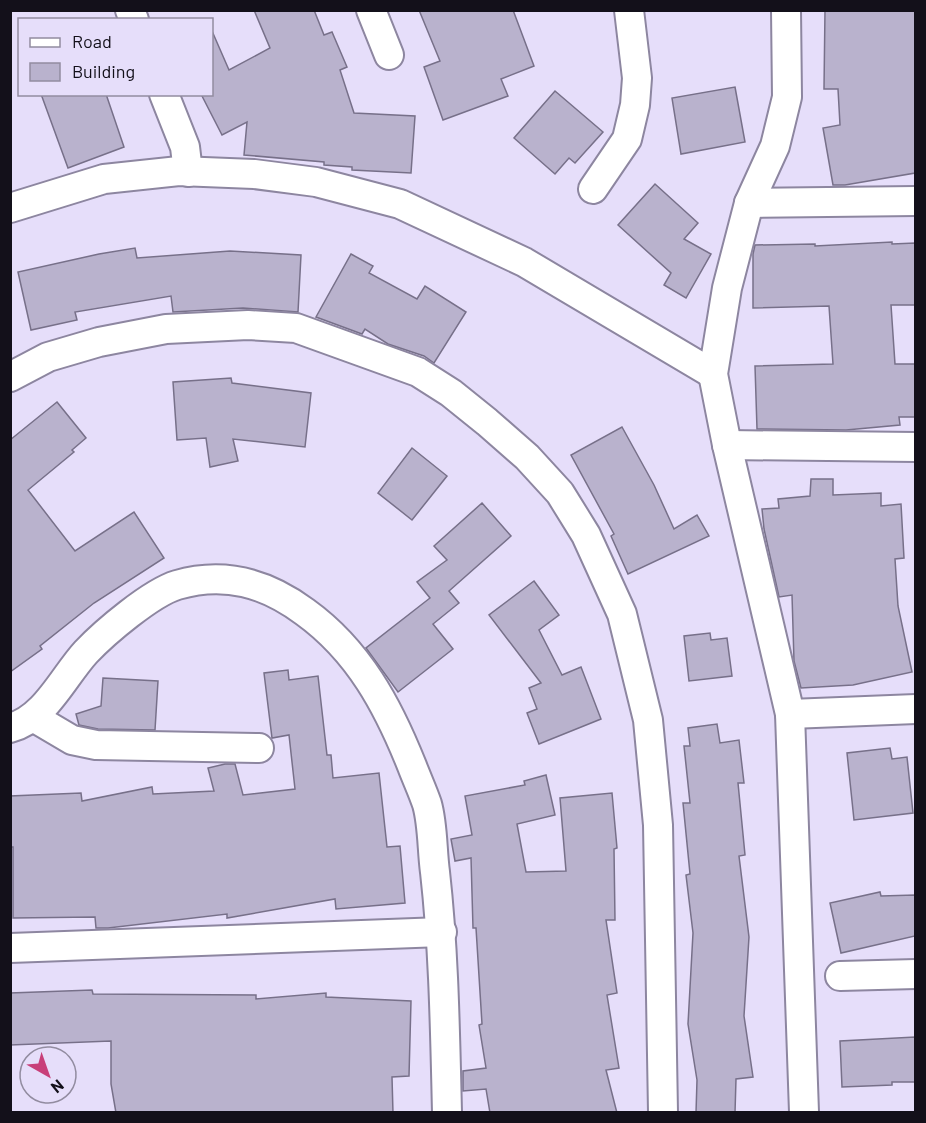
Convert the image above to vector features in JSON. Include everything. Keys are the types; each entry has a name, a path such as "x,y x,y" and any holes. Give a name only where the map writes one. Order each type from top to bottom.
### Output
{"street":[{"path":"371,10 389,55"},
{"path":"593,189 627,139 635,105 637,78 629,10"},
{"path":"786,10 787,97 775,146 750,203 727,288 713,374 727,445 790,714 804,1113"},
{"path":"165,96 185,147 189,172"},
{"path":"10,208 104,179 189,172 254,174 316,182 399,204 524,262 713,374"},
{"path":"750,203 915,201"},
{"path":"10,377 48,357 99,342 166,328 248,325 296,328 418,372 487,422 527,458 560,493 586,535 621,614 648,720 658,825 663,1113"},
{"path":"727,445 915,447"},
{"path":"259,748 96,746 22,723 86,652 111,629 147,602 175,586 209,578 267,588 292,602 315,619 368,676 396,725 427,806 442,932 447,1113"},
{"path":"790,714 915,709"},
{"path":"10,948 442,932"},
{"path":"840,976 915,974"}],"building":[{"path":"254,10 314,10 324,35 332,32 347,67 340,70 354,113 415,116 411,173 352,170 352,167 324,165 324,162 244,155 247,122 222,135 202,96 213,96 213,33 229,70 270,48"},
{"path":"419,10 513,10 534,66 501,79 508,96 443,120 424,67 440,61"},
{"path":"825,10 915,10 915,173 833,185 823,128 840,125 838,89 824,89"},
{"path":"735,87 745,142 681,154 672,98"},
{"path":"555,91 603,132 575,163 569,158 555,174 514,138"},
{"path":"42,96 107,96 124,147 68,168"},
{"path":"655,184 698,223 684,239 711,254 686,298 664,285 671,273 618,225"},
{"path":"892,242 892,244 915,243 915,305 891,305 895,364 915,364 915,417 899,417 900,425 846,430 757,429 755,366 833,364 829,306 753,308 755,245 815,244 815,246"},
{"path":"135,248 137,258 230,251 301,255 298,312 243,308 173,312 171,296 75,312 77,320 31,330 18,272"},
{"path":"351,254 373,266 369,273 417,299 425,286 466,312 434,363 424,356 388,344 365,329 362,334 316,317"},
{"path":"231,378 232,383 311,393 305,447 233,439 238,461 210,467 206,438 177,440 173,382"},
{"path":"57,402 86,438 72,450 74,452 28,490 75,551 134,512 164,558 94,603 40,646 42,649 10,672 10,440"},
{"path":"622,427 654,485 674,529 697,515 709,536 628,574 611,536 614,534 571,455"},
{"path":"412,448 447,476 412,520 378,493"},
{"path":"811,479 833,479 833,495 881,493 881,506 901,504 904,558 895,559 898,606 912,672 853,685 801,688 794,661 792,595 779,597 764,529 762,509 779,508 778,499 810,496"},
{"path":"482,503 511,536 449,591 459,603 433,624 453,649 398,692 366,648 430,598 417,582 447,560 434,546"},
{"path":"534,581 559,615 539,630 562,675 581,667 601,719 539,744 527,713 537,709 529,688 541,683 489,615"},
{"path":"710,633 711,640 727,638 732,676 689,681 684,636"},
{"path":"288,670 289,680 318,676 327,755 331,755 333,778 379,773 387,847 400,846 405,903 336,909 335,899 227,918 227,914 108,928 96,928 95,917 13,918 10,796 81,793 82,801 152,787 153,794 214,791 208,768 225,764 235,764 243,795 295,789 289,735 272,738 264,673"},
{"path":"103,678 158,681 155,730 98,729 79,725 76,714 101,706"},
{"path":"717,724 720,743 739,740 744,783 738,783 745,855 739,856 749,937 744,1016 753,1077 736,1079 735,1113 696,1113 697,1080 688,1024 693,933 686,875 690,874 683,803 690,803 684,746 690,746 688,728"},
{"path":"890,748 892,759 907,757 913,813 854,820 847,753"},
{"path":"546,775 555,815 517,824 526,872 566,871 560,798 612,793 617,848 614,849 615,920 606,920 617,993 607,995 619,1068 606,1070 617,1113 490,1113 486,1089 463,1091 463,1071 486,1068 479,1025 482,1024 476,928 473,928 471,858 455,861 451,839 472,835 465,796 525,785 524,781"},
{"path":"880,892 881,896 915,895 915,936 841,953 830,903"},
{"path":"92,990 93,994 256,995 256,999 326,993 326,997 411,1001 409,1076 392,1077 393,1113 116,1113 111,1084 111,1041 10,1045 10,993"},
{"path":"915,1037 915,1082 842,1087 840,1041"}]}
